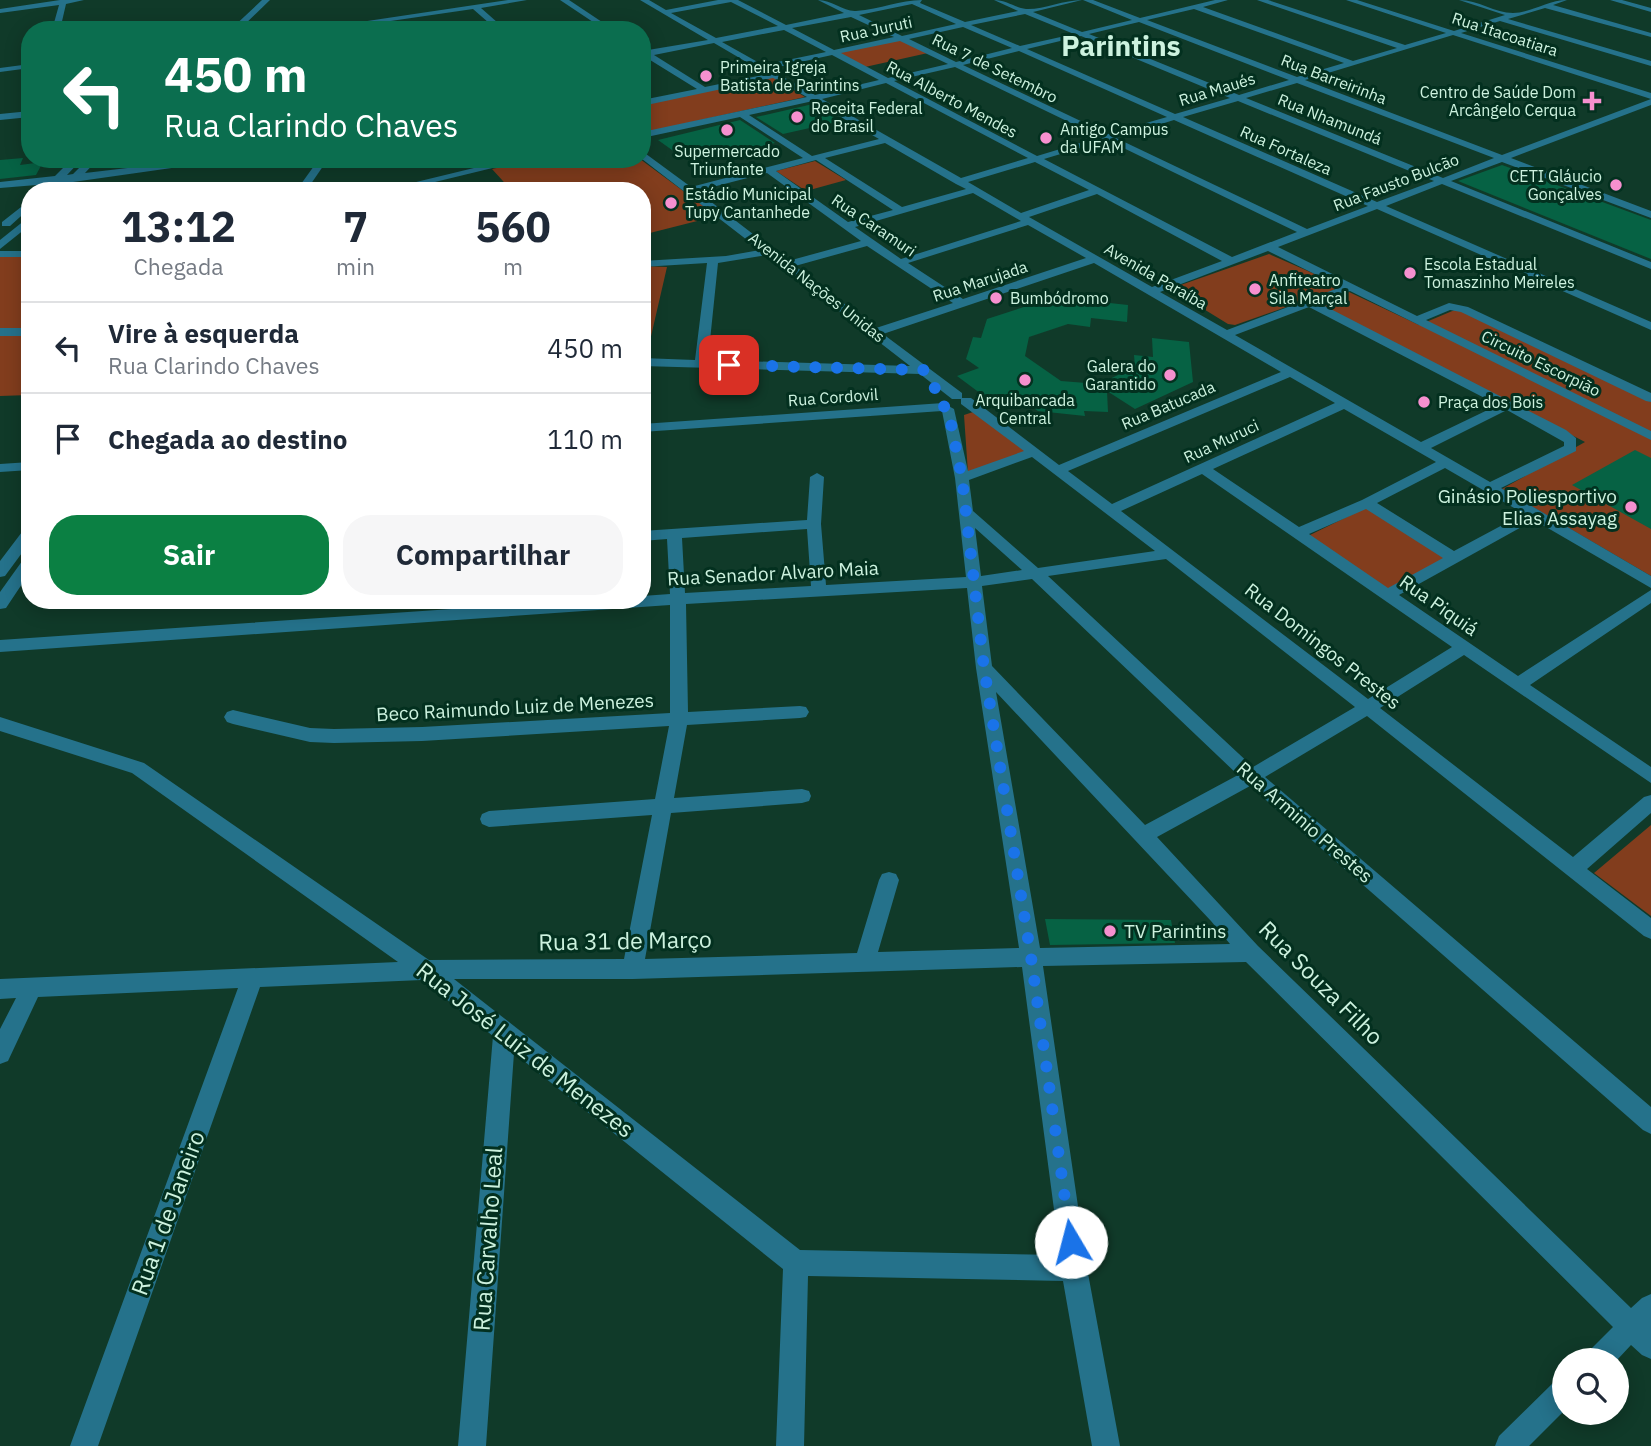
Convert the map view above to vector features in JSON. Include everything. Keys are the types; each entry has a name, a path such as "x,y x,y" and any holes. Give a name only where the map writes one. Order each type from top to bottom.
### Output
{"street":[{"path":"0,10 80,0"},
{"path":"232,21 254,0"},
{"path":"243,21 266,0"},
{"path":"373,21 523,0"},
{"path":"564,0 596,21"},
{"name":"Avenida Paraíba","path":"644,0 1023,220 1227,334 1651,583"},
{"path":"664,12 731,0"},
{"name":"Rua Alberto Mendes","path":"731,0 1233,262"},
{"name":"Rua 7 de Setembro","path":"822,0 1307,233"},
{"name":"Rua Nhamundá","path":"998,0 1651,266"},
{"name":"Rua Juruti","path":"762,68 1078,0"},
{"name":"Rua Barreirinha","path":"1087,0 1651,215"},
{"path":"1175,0 1351,63"},
{"path":"651,133 814,98 1224,0"},
{"path":"1262,0 1403,47"},
{"name":"Rua Itacoatiara","path":"1349,0 1651,96"},
{"path":"1463,0 1513,15"},
{"name":"Rua Maués","path":"959,182 1563,0"},
{"path":"1614,0 1651,10"},
{"path":"59,21 65,1"},
{"path":"651,52 915,1"},
{"name":"Rua Fortaleza","path":"915,1 964,25 1651,326"},
{"path":"410,21 414,15 412,2"},
{"path":"1546,5 1651,35"},
{"path":"475,7 491,21"},
{"path":"1500,19 1651,64"},
{"path":"651,57 704,90"},
{"path":"0,72 21,69"},
{"path":"651,101 775,75"},
{"name":"Rua Fausto Bulcão","path":"1152,292 1651,102"},
{"path":"742,114 900,210"},
{"path":"0,120 21,117"},
{"path":"690,190 885,140"},
{"name":"Avenida Nações Unidas","path":"651,161 771,251 962,402"},
{"path":"53,182 68,168"},
{"path":"70,182 84,168"},
{"path":"24,182 149,168"},
{"path":"424,182 485,168"},
{"name":"Rua Caramuri","path":"769,170 869,242 962,304"},
{"path":"0,185 21,182"},
{"path":"847,226 973,190"},
{"path":"901,262 1097,191"},
{"path":"0,230 21,211"},
{"path":"0,246 21,227"},
{"path":"787,265 869,242"},
{"name":"Circuito Escorpião","path":"1271,248 1651,436"},
{"path":"651,263 713,260 771,251"},
{"path":"0,254 21,254"},
{"name":"Rua Marujada","path":"874,333 1095,259"},
{"path":"701,365 713,260"},
{"path":"1227,334 1351,287"},
{"path":"1311,303 1566,436 1572,446 1490,488"},
{"path":"1416,320 1449,306 1459,307 1651,398"},
{"path":"0,332 21,332"},
{"path":"651,362 924,370 944,405 962,478 984,668 1031,957 1074,1268 1106,1446"},
{"name":"Rua Batucada","path":"1059,470 1291,372"},
{"path":"1633,389 1651,380"},
{"path":"944,405 962,402 962,478"},
{"name":"Rua Domingos Prestes","path":"962,402 1059,470 1170,554 1651,930"},
{"name":"Rua Muruci","path":"1111,510 1346,403"},
{"name":"Rua Cordovil","path":"651,427 944,405"},
{"path":"1421,447 1506,406"},
{"path":"962,478 1034,452"},
{"path":"1299,533 1367,503 1446,462"},
{"path":"0,468 21,467"},
{"name":"Rua Piquiá","path":"1203,469 1651,776"},
{"path":"817,477 814,524 819,591"},
{"path":"1367,503 1454,558"},
{"name":"Rua Arminio Prestes","path":"967,513 1037,574 1252,777 1651,1122"},
{"path":"1388,595 1533,514"},
{"path":"651,535 814,524"},
{"path":"633,969 679,720 678,599 674,534"},
{"path":"0,572 21,543"},
{"name":"Rua Senador Alvaro Maia","path":"651,600 974,582 1170,554"},
{"path":"0,604 21,573"},
{"path":"1519,684 1651,595"},
{"name":"Rua Senador Alvaro Maia","path":"0,646 435,609"},
{"path":"1144,835 1252,777 1369,709 1463,648"},
{"name":"Rua Souza Filho","path":"984,668 1144,835 1251,953 1651,1346"},
{"name":"Beco Raimundo Luiz de Menezes","path":"233,717 310,735 334,736 800,712"},
{"name":"Rua José Luiz de Menezes","path":"0,724 92,752 153,776 426,970 796,1263"},
{"path":"489,819 802,796"},
{"path":"1573,869 1651,802"},
{"path":"866,961 889,880"},
{"name":"Rua 31 de Março","path":"0,989 252,980 426,970 633,969 1251,953"},
{"name":"Rua 1 de Janeiro","path":"84,1446 252,980"},
{"path":"0,1053 31,989"},
{"name":"Rua Carvalho Leal","path":"472,1446 504,1033"},
{"path":"790,1446 796,1263 1074,1268"},
{"path":"1610,1348 1651,1307"},
{"path":"1509,1446 1552,1404"}],"shaded area":[{"path":"901,39 928,53 865,67 838,53"},
{"path":"773,77 805,97 651,131 651,102"},
{"path":"815,161 846,180 806,191 776,171"},
{"name":"Estádio Municipal Tupy Cantanhede","path":"651,167 717,216 651,233 651,182 504,182 492,169"},
{"name":"Anfiteatro Sila Marçal","path":"1269,254 1333,282 1336,286 1334,290 1235,325 1228,324 1176,292 1175,287"},
{"path":"0,255 21,255 21,395 0,396"},
{"path":"651,266 667,267 651,336"},
{"path":"1349,292 1419,325 1457,309 1651,402 1651,576 1502,489 1585,442 1319,304"},
{"path":"976,411 1029,451 968,473 964,415"},
{"path":"1367,507 1450,558 1387,591 1308,536"},
{"path":"1651,825 1651,916 1594,873"}],"building":[{"name":"Receita Federal do Brasil","path":"813,104 841,121 783,134 756,117"},
{"name":"Supermercado Triunfante","path":"740,120 775,143 730,154 717,145 679,155 658,140"},
{"path":"21,158 21,168 40,168 36,175 0,179 0,160"},
{"path":"1502,165 1651,220 1651,259 1458,181"},
{"path":"1055,297 1128,305 1127,322 1091,318 1090,327 1068,324 1029,337 1025,356 1061,381 1099,384 1135,367 1134,355 1153,357 1152,338 1189,342 1193,382 1135,409 1107,391 1108,412 1084,411 1085,416 1038,411 1022,400 1000,408 957,376 979,368 966,359 973,337 981,338 987,319"},
{"name":"Ginásio Poliesportivo Elias Assayag","path":"1635,450 1651,458 1651,529 1572,485"},
{"name":"TV Parintins","path":"1045,919 1171,920 1175,943 1050,945"}],"place":[{"name":"Primeira Igreja Batista de Parintins","path":"706,76"},
{"name":"Centro de Saúde Dom Arcângelo Cerqua","path":"1592,101"},
{"name":"Receita Federal do Brasil","path":"797,117"},
{"name":"Supermercado Triunfante","path":"727,130"},
{"name":"Antigo Campus da UFAM","path":"1046,138"},
{"name":"CETI Gláucio Gonçalves","path":"1616,185"},
{"name":"Estádio Municipal Tupy Cantanhede","path":"671,203"},
{"name":"Escola Estadual Tomaszinho Meireles","path":"1410,273"},
{"name":"Anfiteatro Sila Marçal","path":"1255,289"},
{"name":"Bumbódromo","path":"996,298"},
{"name":"Galera do Garantido","path":"1170,375"},
{"name":"Arquibancada Central","path":"1025,380"},
{"name":"Praça dos Bois","path":"1424,402"},
{"name":"Ginásio Poliesportivo Elias Assayag","path":"1631,507"},
{"name":"TV Parintins","path":"1110,931"}],"district":[{"name":"Parintins","path":"1121,46"}],"route":[{"path":"729,365 924,370 942,400 942,405 948,409 962,478 984,668 1031,957 1071,1242"}]}
